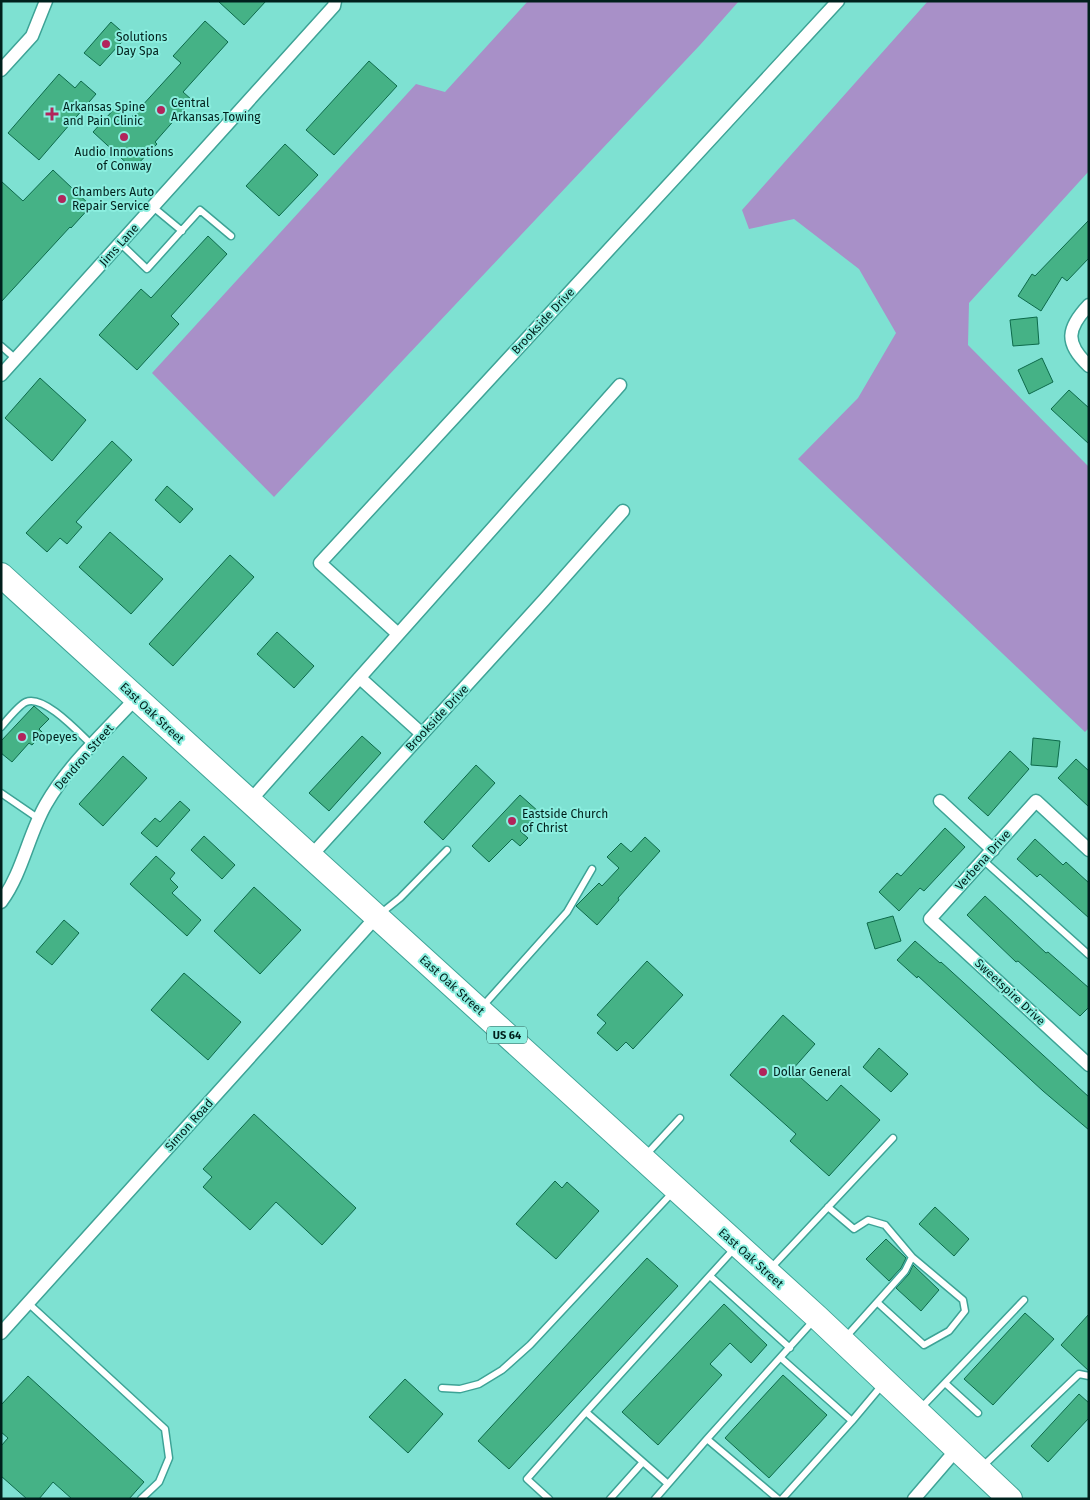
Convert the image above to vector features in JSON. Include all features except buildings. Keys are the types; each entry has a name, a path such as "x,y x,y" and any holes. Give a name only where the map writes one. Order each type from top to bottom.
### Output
{"highway":[{"name":"East Oak Street","path":"1,575 817,1317 1009,1498"}],"street":[{"path":"1,70 32,36 46,1"},
{"name":"Jims Lane","path":"1,375 328,14 335,1"},
{"name":"Brookside Drive","path":"398,634 320,563 838,1"},
{"path":"1089,305 1076,319 1071,333 1074,350 1089,366"},
{"path":"249,802 620,385"},
{"name":"Brookside Drive","path":"310,857 544,600 623,510"},
{"path":"360,678 422,734"},
{"name":"Dendron Street","path":"1,902 16,877 39,819 59,782 136,698"},
{"path":"940,801 993,850"},
{"name":"Verbena Drive","path":"930,919 1036,801 1089,850"},
{"name":"Simon Road","path":"1,1333 377,916"},
{"name":"Sweetspire Drive","path":"930,919 1089,1065"},
{"path":"914,1499 957,1449"}],"lane":[{"path":"153,207 182,231"},
{"path":"120,244 147,268 200,210 231,236"},
{"path":"1,346 16,359"},
{"path":"1,727 25,702 35,700 53,709 92,745"},
{"path":"1,793 39,819"},
{"path":"377,916 400,898 447,850"},
{"path":"983,860 1089,955"},
{"path":"480,1010 567,912 592,869"},
{"path":"643,1159 680,1118"},
{"path":"767,1272 893,1138"},
{"path":"442,1388 460,1390 479,1384 502,1370 530,1345 676,1189"},
{"path":"828,1207 854,1229 868,1220 884,1225 912,1257 964,1300 965,1311 948,1331 935,1340 924,1344 878,1302"},
{"path":"549,1499 527,1478 737,1246"},
{"path":"842,1342 906,1271 912,1257"},
{"path":"710,1276 790,1348"},
{"path":"918,1412 1024,1300"},
{"path":"28,1303 165,1429 169,1458 159,1482 141,1499"},
{"path":"655,1499 817,1317"},
{"path":"781,1358 852,1421"},
{"path":"980,1470 1078,1374 1089,1376"},
{"path":"782,1499 885,1382"},
{"path":"945,1383 978,1413"},
{"path":"586,1412 668,1484"},
{"path":"707,1439 778,1499"},
{"path":"610,1499 643,1462"}],"shaded area":[{"path":"528,1 739,1 700,45 274,497 152,373 416,84 445,92"},
{"path":"928,1 1089,1 1089,171 969,303 968,345 1089,467 1089,728 1085,732 798,459 858,398 896,333 859,269 794,219 749,229 742,210"}],"place":[{"name":"Solutions Day Spa","path":"106,44"},
{"name":"Central Arkansas Towing","path":"161,110"},
{"name":"Arkansas Spine and Pain Clinic","path":"52,114"},
{"name":"Audio Innovations of Conway","path":"124,137"},
{"name":"Chambers Auto Repair Service","path":"62,199"},
{"name":"Popeyes","path":"22,737"},
{"name":"Eastside Church of Christ","path":"512,821"},
{"name":"Dollar General","path":"763,1072"}]}
